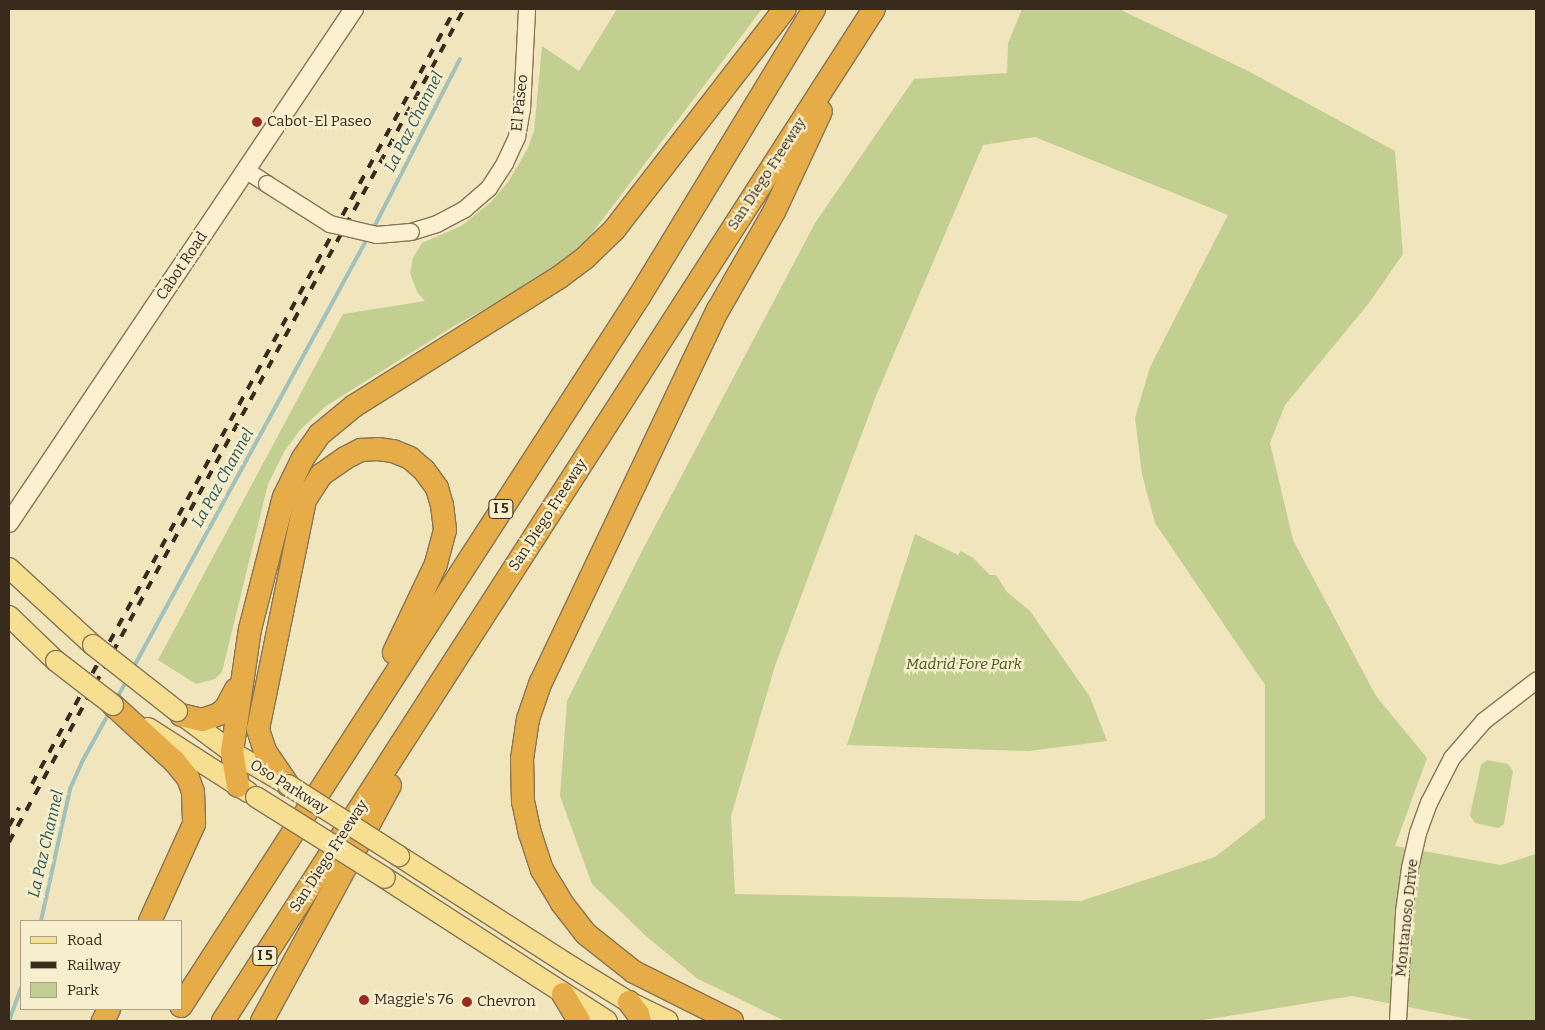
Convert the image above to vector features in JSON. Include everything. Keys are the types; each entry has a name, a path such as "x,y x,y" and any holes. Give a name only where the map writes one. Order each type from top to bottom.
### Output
{"highway":[{"path":"247,791 232,752 241,680 250,629 284,498 303,458 320,434 354,406 561,276 586,257 614,230 785,9"},
{"name":"I 5","path":"182,1005 639,297 814,9"},
{"name":"San Diego Freeway","path":"223,1021 874,9"},
{"path":"732,1021 634,972 586,934 562,903 542,870 522,802 522,759 528,719 541,682 706,334 774,212 858,33"},
{"path":"278,776 265,751 258,729 305,500 321,475 345,458 360,450 378,449 394,451 410,458 424,470 437,488 442,505 445,530 436,564 352,740"},
{"path":"262,1021 323,912 464,645"},
{"path":"179,713 202,720 219,714 230,700 241,680"},
{"path":"113,705 160,741 188,778 193,792 194,824 150,920"},
{"path":"562,994 579,1021"},
{"path":"629,1002 638,1014 640,1021"},
{"name":"I 5","path":"172,1021 179,1010"}],"main road":[{"name":"Cabot Road","path":"9,523 354,9"},
{"name":"Oso Parkway","path":"9,568 73,628 179,713 232,752 278,776 399,856 629,1002 668,1021"},
{"path":"9,616 56,660 113,705"},
{"name":"Oso Parkway","path":"160,741 247,791 607,1021"}],"street":[{"name":"El Paseo","path":"247,170 314,216 330,224 359,232 377,235 411,232 437,224 454,216 477,200 489,188 505,163 517,137 522,109 527,9"},
{"name":"Montanoso Drive","path":"1398,1021 1404,912 1410,868 1418,833 1426,811 1452,758 1484,721 1536,682"}],"green space":[{"path":"617,9 762,9 587,240 538,280 454,326 326,406 300,430 284,452 268,484 222,672 215,679 196,684 158,660 343,314 425,301 417,292 410,273 413,258 422,243 461,226 491,202 508,182 527,150 534,131 542,46 579,71"},
{"path":"1022,9 1119,9 1250,72 1395,151 1403,254 1369,303 1285,405 1270,443 1293,540 1376,696 1427,758 1395,846 1501,865 1536,854 1536,1021 1479,1021 1352,996 1197,1021 785,1021 698,979 647,937 592,884 560,796 567,701 643,549 815,223 914,79 1007,73 1008,43","holes":["1035,137 1228,215 1150,367 1135,418 1142,474 1155,523 1265,685 1265,818 1215,857 1081,901 735,894 731,816 775,666 876,396 983,145"]},
{"name":"Madrid Fore Park","path":"915,534 958,555 961,551 973,558 990,575 996,575 1007,592 1030,611 1090,697 1107,741 1029,751 847,745"},
{"path":"1487,760 1508,764 1513,771 1504,824 1498,828 1475,823 1470,815 1481,765"}],"waterway":[{"name":"La Paz Channel","path":"372,231 460,59"},
{"name":"La Paz Channel","path":"132,670 368,237"},
{"name":"La Paz Channel","path":"117,698 127,680"},
{"name":"La Paz Channel","path":"41,920 70,789 83,760 110,711"},
{"name":"La Paz Channel","path":"9,1021 20,991"}],"railway":[{"path":"32,784 455,9"},
{"path":"9,842 464,9"},
{"path":"9,826 19,808"}],"place":[{"name":"Cabot-El Paseo","path":"257,122"},
{"name":"Maggie's 76","path":"364,1000"},
{"name":"Chevron","path":"467,1002"}]}
